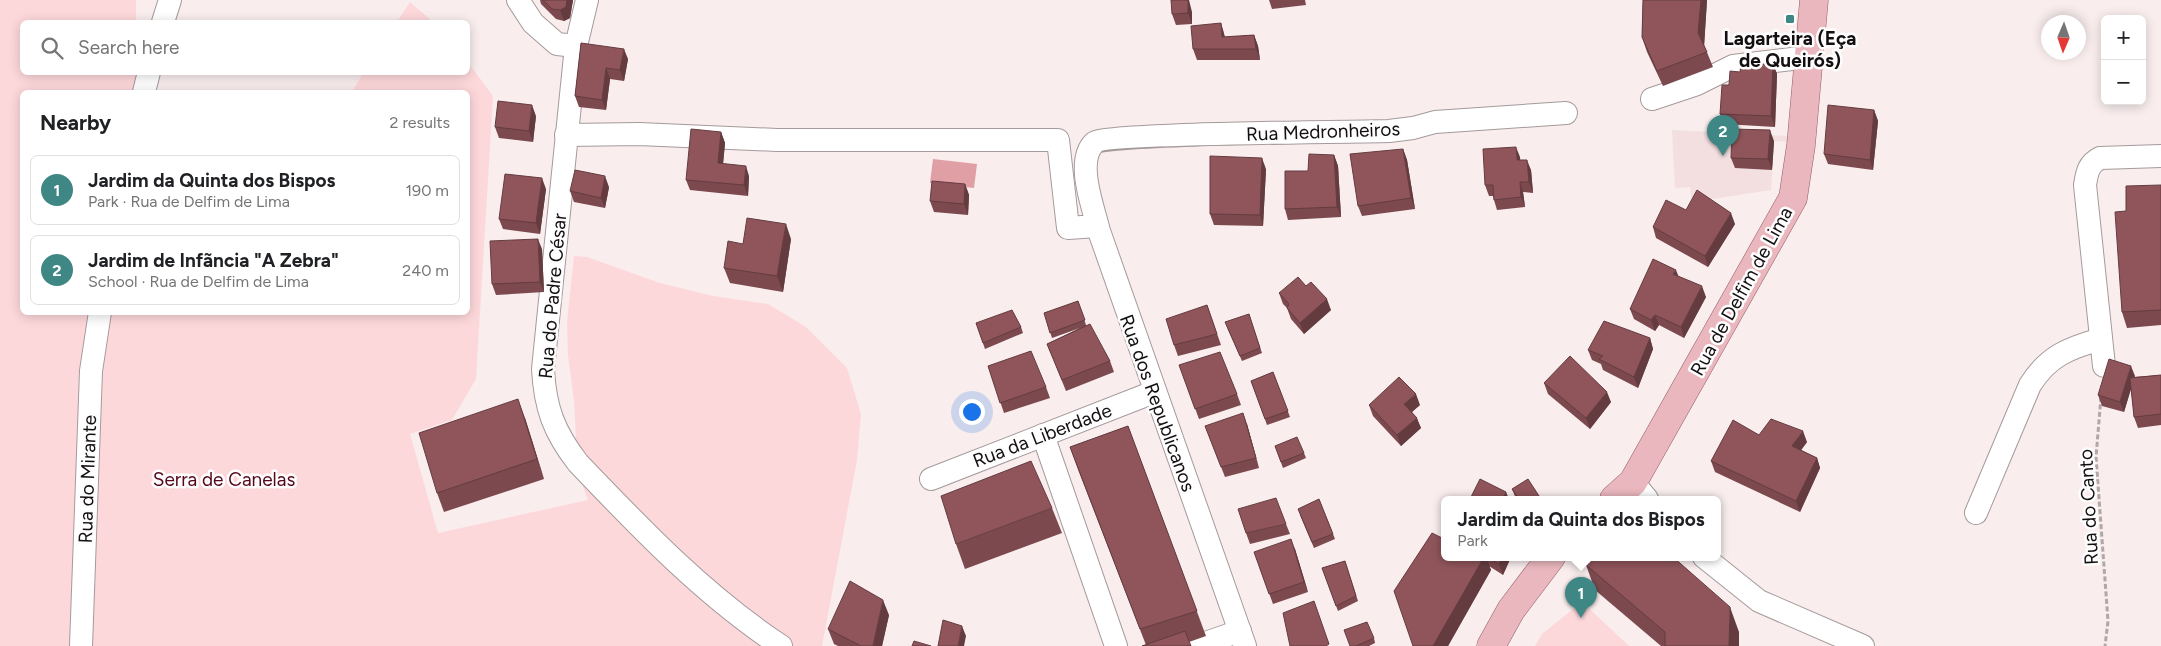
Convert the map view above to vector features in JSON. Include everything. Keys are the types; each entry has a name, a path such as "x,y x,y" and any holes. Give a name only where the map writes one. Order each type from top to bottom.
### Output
{"main road":[{"name":"Rua de Delfim de Lima","path":"1631,494 1793,198 1801,145 1814,0"},
{"path":"1491,646 1511,610 1548,561"}],"street":[{"path":"164,20 170,0"},
{"path":"518,0 534,22 557,44 576,46"},
{"name":"Rua do Padre César","path":"587,0 576,46 543,369 544,386 551,419 578,463 673,561 756,629 781,646"},
{"path":"1652,99 1697,84 1733,66 1809,57"},
{"path":"144,90 148,75"},
{"name":"Rua Medronheiros","path":"1087,156 1094,143 1108,139 1389,131 1413,128 1435,122 1566,113"},
{"path":"566,135 639,134 777,140 1058,140 1068,228 1097,226"},
{"name":"Rua dos Republicanos","path":"1087,156 1086,175 1097,226 1242,638"},
{"path":"2104,366 2085,185 2088,168 2093,161 2100,158 2161,156"},
{"name":"Rua do Mirante","path":"82,646 91,371 100,315"},
{"path":"1976,513 2030,385 2038,371 2061,353 2101,338"},
{"name":"Rua da Liberdade","path":"931,479 1154,392"},
{"path":"1043,435 1116,646"},
{"path":"1709,561 1759,601 1863,646"},
{"path":"1197,646 1242,638"}],"path":[{"name":"Rua do Canto","path":"2104,366 2096,457 2108,621 2106,646"}],"shaded area":[{"path":"1672,130 1787,136 1787,142 1774,141 1771,190 1692,202 1690,187 1675,188"},
{"path":"933,159 977,164 974,188 930,183"}],"green space":[{"name":"Serra de Canelas","path":"0,0 136,0 136,20 20,20 20,75 138,75 139,90 20,90 20,315 470,315 470,90 353,90 362,75 470,75 470,65 493,96 476,379 452,420 410,434 438,533 588,500 578,474 574,401 568,355 567,322 574,256 587,257 660,283 713,296 768,304 806,327 847,368 861,414 857,460 822,646 0,646"},
{"path":"410,2 431,20 398,20"},
{"path":"1582,602 1629,646 1535,646 1542,634"}],"building":[{"path":"543,0 567,0 566,7 560,10 552,9"},
{"path":"1171,0 1188,0 1188,13 1172,14"},
{"path":"1643,0 1701,0 1698,33 1707,52 1657,71 1642,37"},
{"path":"1221,23 1222,37 1254,35 1256,49 1193,49 1191,26"},
{"path":"581,43 624,49 620,70 606,68 602,100 575,96"},
{"path":"1741,64 1773,64 1771,116 1720,114 1722,85 1729,85 1730,71 1740,72"},
{"path":"498,101 532,105 529,131 495,127"},
{"path":"1828,105 1874,110 1870,160 1824,154"},
{"path":"691,129 721,132 718,163 746,166 744,185 686,180"},
{"path":"1732,129 1770,130 1768,159 1731,158"},
{"path":"1516,147 1517,160 1527,160 1529,182 1520,182 1521,197 1494,200 1493,185 1485,185 1483,149"},
{"path":"1403,149 1411,198 1358,206 1350,154"},
{"path":"1309,154 1334,155 1337,207 1285,209 1285,171 1308,171"},
{"path":"1210,156 1262,158 1260,215 1210,214"},
{"path":"575,170 605,176 601,198 570,191"},
{"path":"505,174 542,178 536,223 499,219"},
{"path":"932,181 965,184 964,204 930,201"},
{"path":"2161,185 2161,310 2122,312 2115,212 2126,211 2126,186"},
{"path":"1697,190 1731,213 1705,256 1653,227 1666,200 1686,210"},
{"path":"747,218 786,224 777,276 724,268 728,241 743,244"},
{"path":"538,239 540,282 492,284 490,241"},
{"path":"1653,259 1676,270 1673,274 1702,286 1681,327 1655,315 1651,320 1630,309"},
{"path":"1298,277 1306,286 1311,282 1327,299 1300,323 1287,308 1289,304 1279,293"},
{"path":"1078,301 1085,320 1050,333 1044,313"},
{"path":"1207,305 1217,334 1174,345 1166,319"},
{"path":"1012,310 1021,327 983,343 976,323"},
{"path":"1249,314 1260,348 1240,356 1225,322"},
{"path":"1604,321 1650,338 1634,377 1599,359 1603,356 1588,350"},
{"path":"1090,324 1110,361 1062,380 1047,344"},
{"path":"1031,351 1046,387 1000,403 988,366"},
{"path":"1220,352 1237,394 1195,409 1179,365"},
{"path":"1570,356 1607,392 1586,418 1544,383"},
{"path":"2109,359 2131,366 2120,402 2098,395"},
{"path":"1273,372 1288,411 1265,419 1251,381"},
{"path":"2161,375 2161,414 2134,417 2130,378"},
{"path":"1399,377 1416,394 1404,404 1417,418 1397,435 1369,405"},
{"path":"518,399 537,459 437,493 419,433"},
{"path":"1243,413 1256,458 1221,467 1205,426"},
{"path":"1771,419 1803,431 1792,446 1817,458 1796,501 1711,461 1733,420 1759,435"},
{"path":"1128,426 1197,611 1140,629 1070,447"},
{"path":"1297,437 1304,453 1281,462 1275,446"},
{"path":"1031,461 1052,508 956,544 941,496"},
{"path":"1480,479 1506,492 1504,496 1472,496"},
{"path":"1528,479 1539,496 1517,496 1512,489"},
{"path":"1276,498 1286,524 1246,533 1238,509"},
{"path":"1319,499 1333,534 1312,542 1298,509"},
{"path":"1432,533 1441,538 1441,561 1482,561 1433,646 1413,646 1394,591"},
{"path":"1291,539 1304,582 1269,594 1254,552"},
{"path":"1345,561 1356,596 1336,606 1322,568"},
{"path":"1590,561 1678,561 1730,607 1729,646 1665,646 1665,632 1586,565"},
{"path":"850,581 883,600 873,646 861,646 828,629"},
{"path":"1314,601 1329,644 1326,646 1290,646 1283,613"},
{"path":"943,620 962,626 958,646 938,646"},
{"path":"1367,622 1374,638 1356,646 1350,646 1344,630"},
{"path":"1185,631 1191,646 1142,646"},
{"path":"914,641 931,646 912,646"}],"place":[{"name":"Lagarteira (Eça de Queirós)","path":"1790,19"},
{"name":"Jardim de Infãncia \"A Zebra\"","path":"1723,156"},
{"name":"Jardim da Quinta dos Bispos","path":"1581,618"}]}
